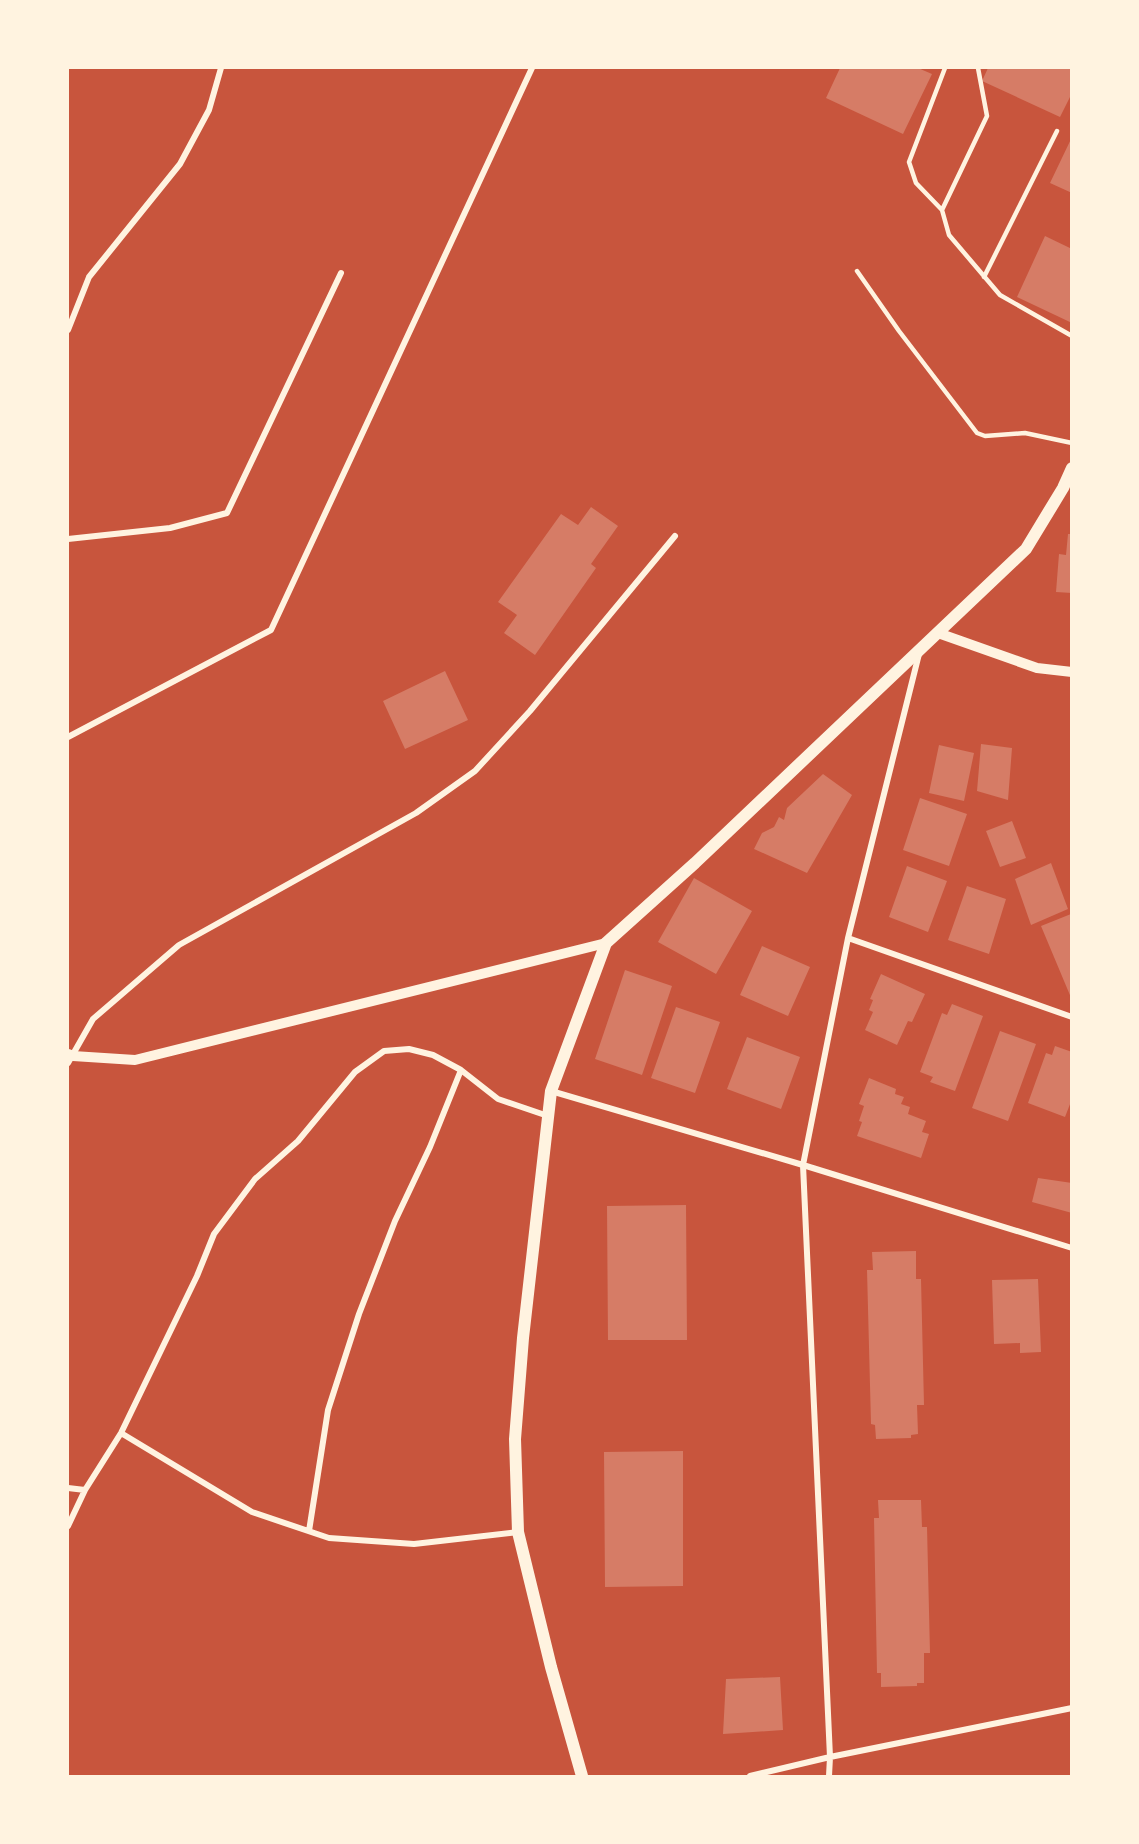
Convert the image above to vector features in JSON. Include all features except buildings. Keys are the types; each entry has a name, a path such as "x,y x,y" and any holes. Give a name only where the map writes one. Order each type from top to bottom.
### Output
{"main road":[{"path":"582,1776 551,1667 518,1532 515,1439 523,1338 551,1090 606,943 695,863 1026,549 1063,488 1071,468"}],"street":[{"path":"68,330 89,277 180,164 208,110 220,68"},
{"path":"68,737 271,630 532,68"},
{"path":"68,539 170,528 227,513 341,273"},
{"path":"606,943 135,1060 69,1058 93,1019 179,945 416,813 475,771 530,711 675,536"},
{"path":"938,633 1037,668 1071,672"},
{"path":"830,1776 803,1165 848,938 920,649"},
{"path":"848,938 1071,1017"},
{"path":"68,1526 85,1491 121,1432 197,1276 214,1234 255,1179 298,1141 355,1072 384,1051 409,1049 433,1055 461,1070 498,1099 548,1116"},
{"path":"309,1531 327,1410 359,1314 395,1221 430,1147 461,1070"},
{"path":"551,1090 1071,1248"},
{"path":"121,1432 252,1512 329,1538 414,1544 518,1532"},
{"path":"68,1488 85,1491"},
{"path":"750,1776 1071,1707"}],"lane":[{"path":"945,68 909,162 915,183 942,210 949,236 1000,294 1071,336"},
{"path":"942,210 987,116 978,68"},
{"path":"984,277 1057,131"},
{"path":"857,271 899,331 977,433 985,436 1025,433 1071,443"}]}
